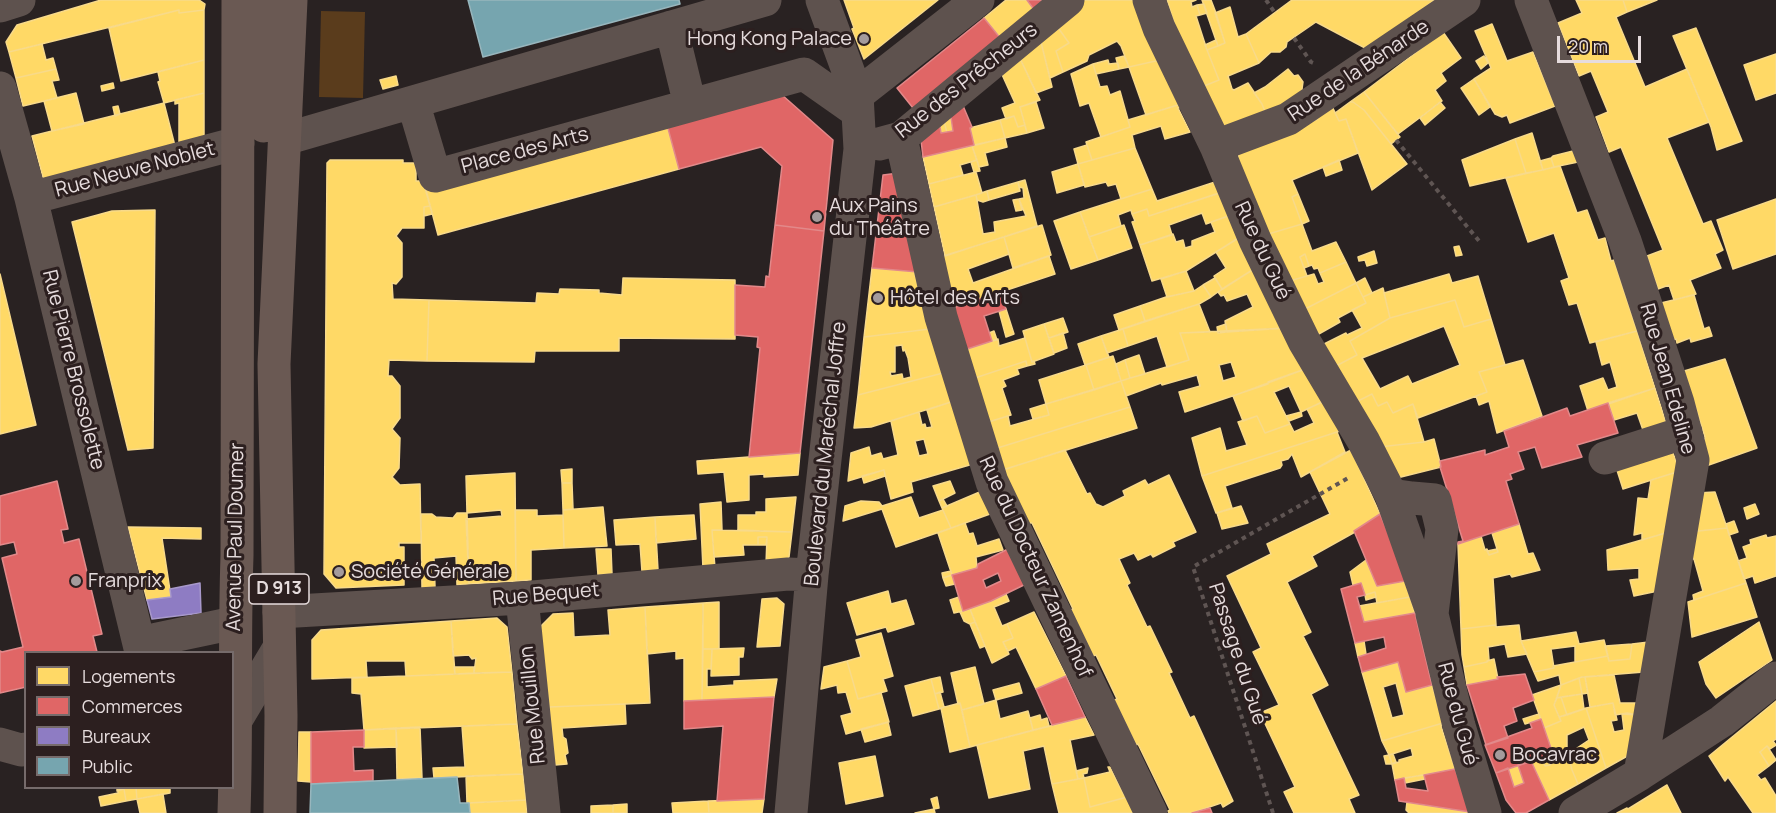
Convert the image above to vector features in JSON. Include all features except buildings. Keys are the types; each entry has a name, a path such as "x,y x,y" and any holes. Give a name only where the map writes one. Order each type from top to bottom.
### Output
{"main road":[{"name":"Avenue Paul Doumer","path":"234,813 238,0"},
{"name":"Avenue Paul Doumer","path":"238,297 248,218 252,0"},
{"name":"Avenue Paul Doumer","path":"274,364 261,281 265,76 283,3"},
{"name":"Avenue Paul Doumer","path":"280,813 281,716 274,364 285,139 283,3"}],"street":[{"path":"0,6 19,0"},
{"path":"285,139 765,0"},
{"name":"Boulevard du Maréchal Joffre","path":"791,813 812,575 860,149 857,104 822,0"},
{"path":"857,104 978,0"},
{"name":"Rue des Prêcheurs","path":"860,149 901,138 1068,0"},
{"name":"Rue du Gué","path":"1149,0 1159,28 1216,146 1255,240 1305,341 1365,442 1391,495 1435,500 1442,529 1432,614 1459,726 1485,813"},
{"name":"Rue de la Bénarde","path":"1216,146 1288,120 1464,0"},
{"name":"Rue Jean Edeline","path":"1531,0 1625,241 1693,460 1640,774"},
{"path":"671,27 690,105"},
{"name":"Place des Arts","path":"420,100 435,176 804,74 857,104"},
{"name":"Rue Pierre Brossolette","path":"0,88 31,198 140,648"},
{"name":"Rue du Docteur Zamenhof","path":"901,138 941,317 992,482 1151,813"},
{"name":"Rue Neuve Noblet","path":"31,198 238,143"},
{"path":"1605,458 1686,432"},
{"name":"Rue Bequet","path":"279,612 522,598 788,574 812,575"},
{"name":"Rue Mouillon","path":"522,598 544,813"},
{"path":"140,648 234,624"},
{"path":"234,720 279,648"},
{"path":"1575,813 1722,721 1776,678"},
{"path":"0,744 24,749"}],"path":[{"path":"1266,0 1275,13"},
{"path":"1396,140 1479,241"},
{"name":"Passage du Gué","path":"1273,813 1193,567 1375,463"}],"shaded area":[{"path":"321,11 365,12 363,98 319,97"}],"place":[{"name":"Hong Kong Palace","path":"864,39"},
{"name":"Aux Pains du Théâtre","path":"817,217"},
{"name":"Hôtel des Arts","path":"878,298"},
{"name":"Société Générale","path":"339,572"},
{"name":"Franprix","path":"76,581"},
{"name":"Bocavrac","path":"1500,755"}]}
